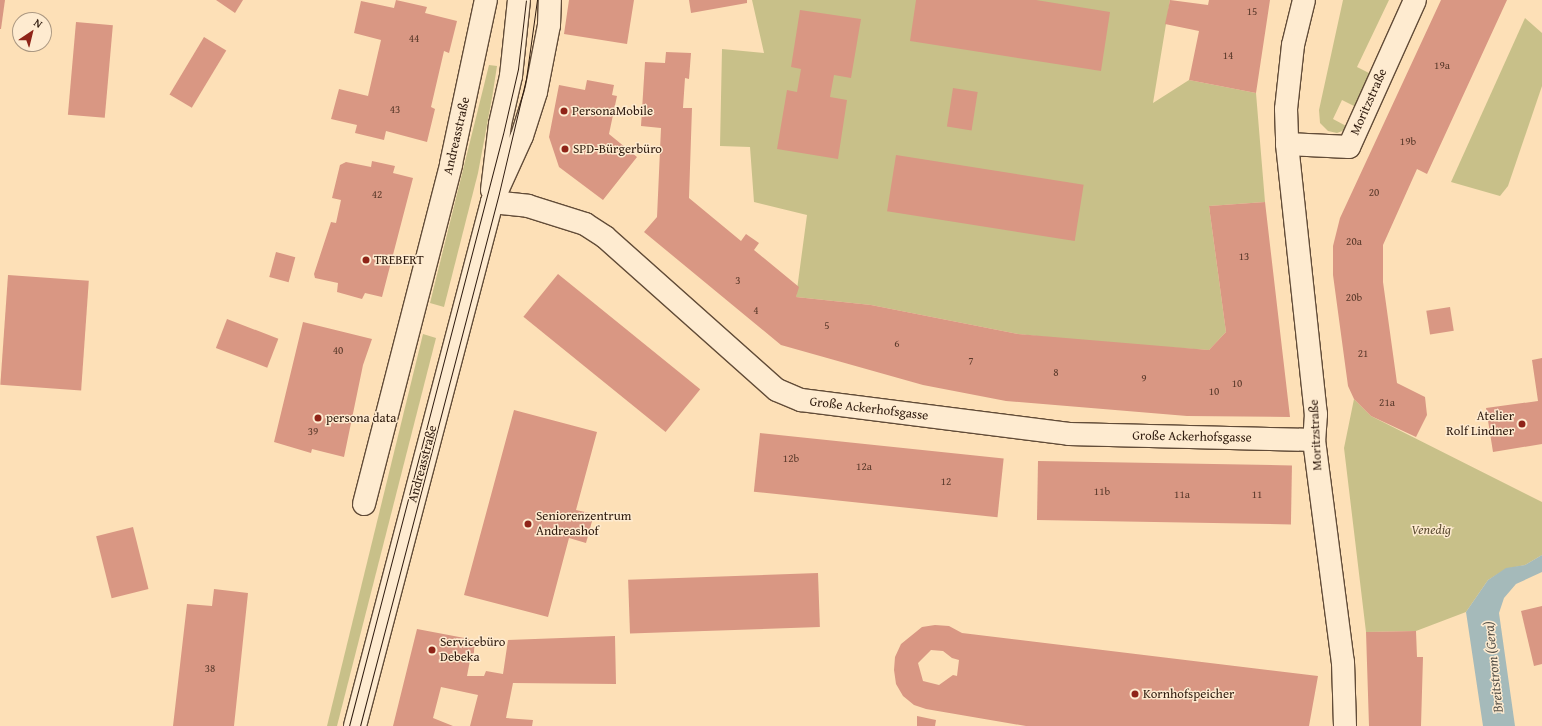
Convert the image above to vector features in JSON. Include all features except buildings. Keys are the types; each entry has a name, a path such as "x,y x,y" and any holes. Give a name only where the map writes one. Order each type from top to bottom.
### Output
{"street":[{"name":"Andreasstraße","path":"364,504 451,164 486,0"},
{"name":"Andreasstraße","path":"492,202 492,172 511,76 519,0"},
{"name":"Andreasstraße","path":"355,726 492,202 522,136 536,92 549,26 550,0"},
{"name":"Moritzstraße","path":"1304,0 1293,45 1287,95 1288,144 1316,414 1314,440 1342,662 1345,726"},
{"name":"Moritzstraße","path":"1288,144 1349,147 1415,0"},
{"name":"Große Ackerhofsgasse","path":"492,202 528,206 586,224 605,237 777,390 801,400 1069,434 1314,440"}],"green space":[{"path":"752,0 1170,0 1153,103 1189,80 1256,93 1265,202 1209,206 1226,332 1209,350 1102,343 1018,334 871,305 796,297 807,215 754,202 750,147 720,146 722,49 764,53"},
{"path":"1343,0 1389,0 1357,67 1373,75 1358,108 1342,100 1333,119 1350,128 1337,133 1328,131 1320,123 1319,110"},
{"path":"1525,18 1542,33 1542,86 1508,186 1500,196 1451,182"},
{"path":"489,65 497,66 492,98 478,173 444,307 430,303"},
{"path":"423,334 436,338 337,726 327,726"},
{"name":"Venedig","path":"1354,399 1371,416 1542,502 1542,555 1525,565 1506,569 1488,580 1466,612 1416,631 1366,632 1344,448"}],"water":[{"name":"Breitstrom (Gera)","path":"1542,555 1542,572 1516,584 1504,598 1499,613 1515,726 1483,726 1466,612 1488,580 1506,568 1525,565"}],"tram line":[{"path":"349,726 503,134 518,69 526,0"},
{"path":"360,726 499,193 526,79 537,0"}],"place":[{"name":"PersonaMobile","path":"564,111"},
{"name":"SPD-Bürgerbüro","path":"565,149"},
{"name":"TREBERT","path":"366,260"},
{"name":"persona data","path":"318,418"},
{"name":"Atelier Rolf Lindner","path":"1522,424"},
{"name":"Seniorenzentrum Andreashof","path":"528,524"},
{"name":"Servicebüro Debeka","path":"432,650"},
{"name":"Kornhofspeicher","path":"1135,694"}]}
